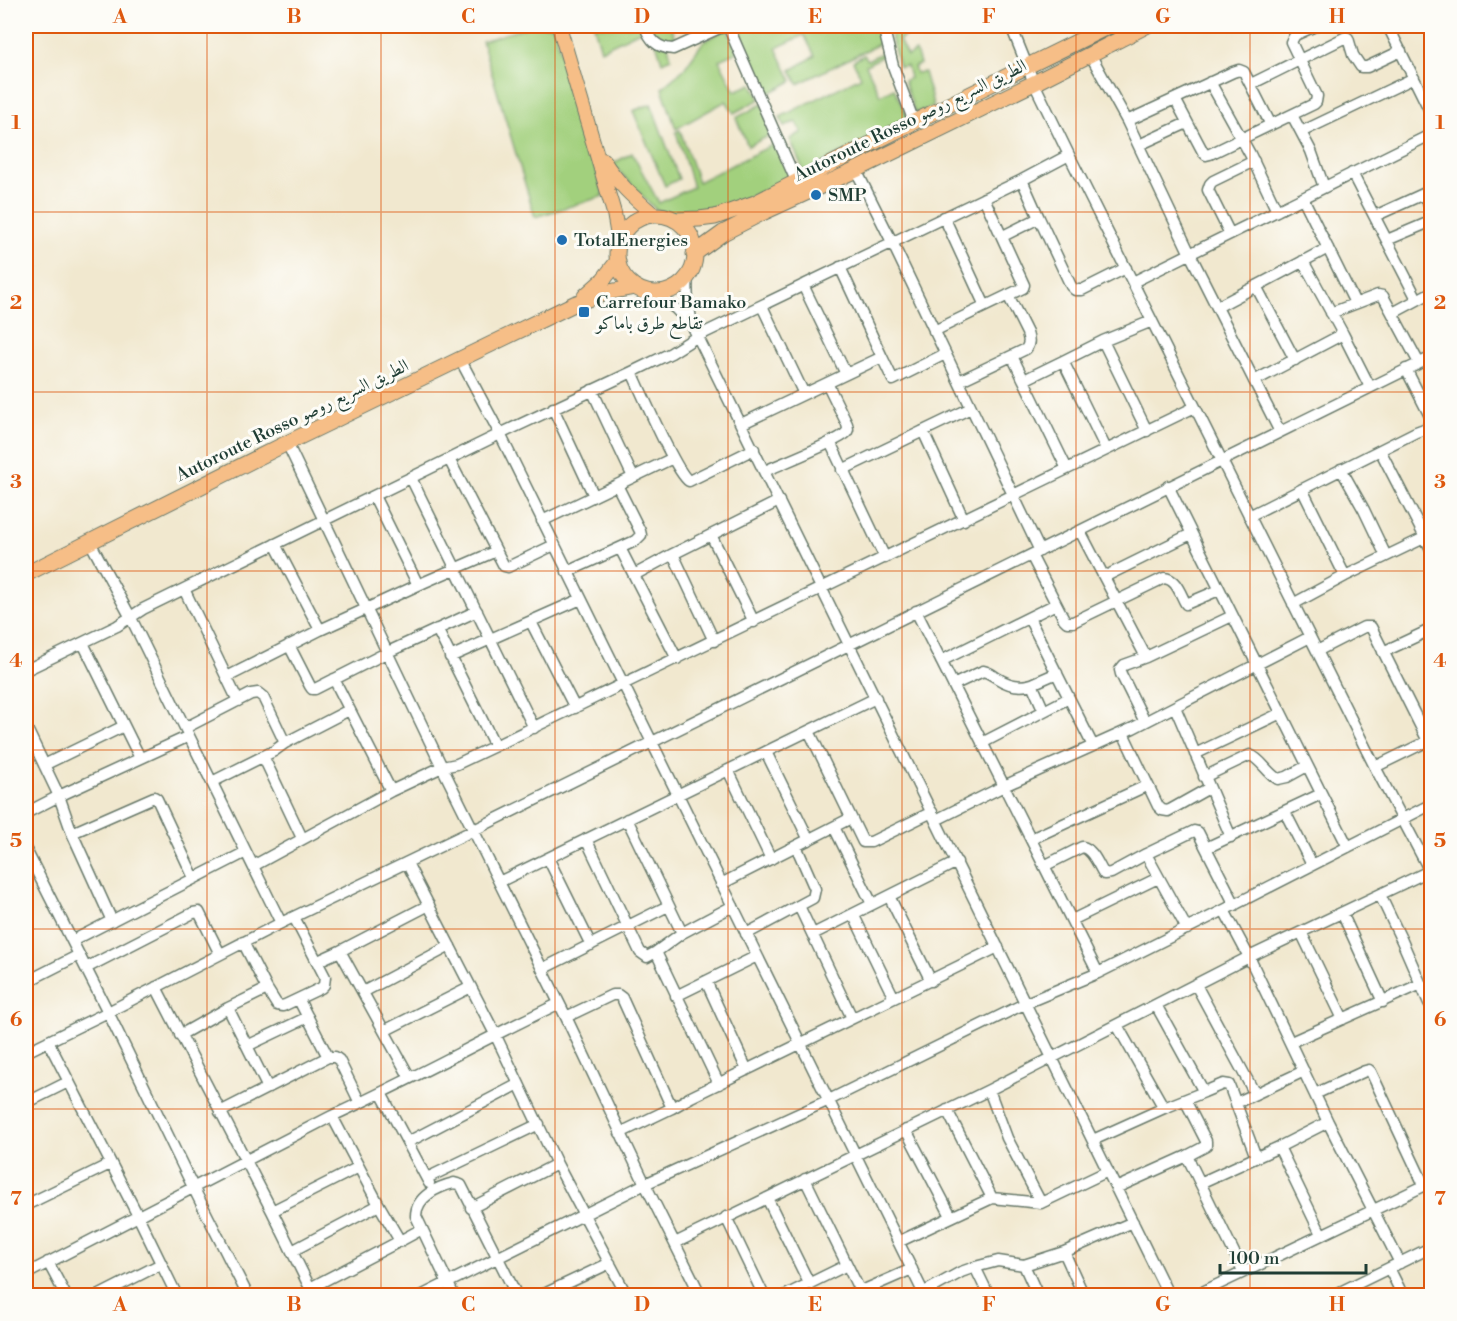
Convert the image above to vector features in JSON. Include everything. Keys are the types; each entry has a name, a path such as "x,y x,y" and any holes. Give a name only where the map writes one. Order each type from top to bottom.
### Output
{"highway":[{"name":"Autoroute Rosso الطريق السريع روصو","path":"675,220 699,219 755,203 1027,65 1110,26"},
{"name":"Autoroute Rosso الطريق السريع روصو","path":"694,254 723,233 760,214 856,170 1146,26"},
{"path":"654,215 675,220 687,232 692,243 694,254 688,275 676,287 666,291 645,291 635,287 624,276 618,261 619,242 624,231 643,217 654,215"},
{"name":"Autoroute Rosso الطريق السريع روصو","path":"576,303 593,290 618,261"},
{"name":"Autoroute Rosso الطريق السريع روصو","path":"26,574 287,443 576,303 609,292 635,287"}],"main road":[{"path":"559,26 614,213 619,242"},
{"path":"596,150 616,181 654,215"}],"street":[{"path":"645,26 654,43 673,49 726,26 797,183"},
{"path":"884,26 893,66 914,122"},
{"path":"675,1243 989,1090 1249,957 1430,873 1069,154 1034,83 1011,26"},
{"path":"1174,99 1206,155 1314,104 1317,99 1299,60 1292,38 1315,26"},
{"path":"1388,26 1431,115"},
{"path":"1251,84 1346,37 1360,67 1367,67 1401,51"},
{"path":"1090,54 1127,121 1190,254 1280,432"},
{"path":"1127,121 1239,70 1244,72 1251,84 1271,125"},
{"path":"1301,132 1414,78"},
{"path":"1210,82 1254,161 1277,211"},
{"path":"1292,115 1311,152 1324,187"},
{"path":"1139,146 1187,123"},
{"path":"1133,282 1431,134"},
{"path":"26,670 275,544 671,353 696,332 762,306 1022,180 1069,154"},
{"path":"1230,234 1208,190 1209,186 1213,181 1254,161"},
{"path":"856,170 1014,496 1064,620 1070,623 1167,578 1172,579 1176,584 1186,604 1219,590"},
{"path":"1352,173 1417,299"},
{"path":"1022,180 1071,286 1075,290 1082,290 1126,268"},
{"path":"1374,216 1427,192 1431,210"},
{"path":"934,330 1023,288 1024,285 1003,236 984,198"},
{"path":"1303,198 1355,303"},
{"path":"944,217 985,306"},
{"path":"1003,236 1039,218"},
{"path":"1387,240 1431,221"},
{"path":"1217,307 1328,248"},
{"path":"1303,261 1370,387"},
{"path":"840,267 893,380 945,354"},
{"path":"688,275 687,302 696,332 1169,1296"},
{"path":"803,285 846,374"},
{"path":"1256,286 1295,360"},
{"path":"655,292 676,309 696,332"},
{"path":"1393,313 1431,292"},
{"path":"959,381 1012,356 1029,345 1029,340 1008,295"},
{"path":"1331,313 1378,295 1383,296 1419,363"},
{"path":"762,306 804,394"},
{"path":"1024,380 1103,341 1152,321"},
{"path":"1254,381 1343,334"},
{"path":"1103,341 1147,431"},
{"path":"1012,356 1067,469"},
{"path":"741,424 882,357"},
{"path":"26,1052 294,916 652,743 1431,357"},
{"path":"460,359 500,434 924,1294 961,1272 998,1261 1024,1264 1064,1252 1133,1222"},
{"path":"1063,361 1106,449"},
{"path":"1406,369 1431,420"},
{"path":"632,372 684,478 689,481 754,449"},
{"path":"765,471 845,434 848,429 847,424 827,383"},
{"path":"592,390 633,477"},
{"path":"253,866 391,791 442,767 457,764 534,728 1195,407"},
{"path":"554,408 594,496"},
{"path":"842,470 971,408"},
{"path":"1249,516 1431,426"},
{"path":"923,431 964,520"},
{"path":"830,442 885,558"},
{"path":"287,443 442,767 701,1296"},
{"path":"1380,450 1431,551"},
{"path":"542,521 673,458"},
{"path":"449,459 504,566 508,567 554,545"},
{"path":"1341,469 1386,556"},
{"path":"411,478 534,728"},
{"path":"567,572 620,548 641,535 617,484"},
{"path":"1168,486 1348,847"},
{"path":"1302,489 1345,576"},
{"path":"374,496 418,585"},
{"path":"634,575 779,501"},
{"path":"1080,531 1146,657"},
{"path":"1104,577 1191,534"},
{"path":"711,536 754,621"},
{"path":"1293,604 1425,538"},
{"path":"90,542 131,618 281,923"},
{"path":"275,544 320,630"},
{"path":"620,548 677,659"},
{"path":"227,676 367,608 496,551"},
{"path":"673,554 714,641"},
{"path":"184,590 238,701"},
{"path":"450,657 581,599"},
{"path":"941,662 1056,604"},
{"path":"289,645 312,689 315,689 477,611"},
{"path":"916,611 1098,973"},
{"path":"1144,722 1121,674 1120,670 1124,665 1146,657 1232,616"},
{"path":"1029,618 1093,746"},
{"path":"531,622 575,708"},
{"path":"1317,651 1364,627 1371,627 1430,740 1375,767"},
{"path":"437,629 495,746"},
{"path":"1383,652 1431,629"},
{"path":"809,731 861,839 863,842 871,843 1123,733 1310,637"},
{"path":"83,643 140,758"},
{"path":"953,685 983,671 1010,685 1021,686 1032,684 1057,673"},
{"path":"334,679 391,791"},
{"path":"1032,684 1044,711"},
{"path":"26,813 140,758 251,694 258,693 263,697 285,743"},
{"path":"499,882 876,698"},
{"path":"982,743 1069,698"},
{"path":"1174,707 1231,837"},
{"path":"212,782 349,710"},
{"path":"1195,754 1281,712"},
{"path":"44,765 124,726"},
{"path":"26,727 59,796 72,833 112,921"},
{"path":"1123,733 1162,810 1168,811 1209,788"},
{"path":"766,752 809,840"},
{"path":"1204,777 1250,755 1278,779 1287,777 1307,766"},
{"path":"263,756 302,838"},
{"path":"728,770 771,859"},
{"path":"1031,839 1148,785"},
{"path":"1206,848 1321,794"},
{"path":"72,833 154,797 157,799 194,878"},
{"path":"421,1296 645,1184 829,1100 1026,1003 1098,973 1431,804"},
{"path":"1285,812 1312,866"},
{"path":"721,884 851,818"},
{"path":"627,819 682,933"},
{"path":"834,827 872,904"},
{"path":"1044,866 1086,847 1105,875 1194,831 1198,832 1235,905"},
{"path":"586,839 640,952 647,957 682,933 733,906"},
{"path":"746,934 813,898 815,889 795,846"},
{"path":"26,850 30,868 86,968 248,1296"},
{"path":"72,941 246,852"},
{"path":"1146,854 1187,929"},
{"path":"548,858 591,945"},
{"path":"813,934 957,862"},
{"path":"407,863 495,1034 557,1164 627,1296"},
{"path":"1072,920 1158,878"},
{"path":"1380,895 1431,1005"},
{"path":"889,896 931,981"},
{"path":"318,961 429,905"},
{"path":"542,969 668,906"},
{"path":"799,906 852,1018"},
{"path":"1224,910 1400,1263"},
{"path":"86,968 199,912 220,954"},
{"path":"1342,913 1383,1002"},
{"path":"853,914 894,999"},
{"path":"243,942 277,1005 283,1006 321,988 325,977 294,916"},
{"path":"1301,932 1343,1019"},
{"path":"363,992 450,946"},
{"path":"620,1133 998,947"},
{"path":"340,951 410,1078"},
{"path":"656,952 719,1084"},
{"path":"26,981 79,955"},
{"path":"676,996 757,956"},
{"path":"706,981 747,1070"},
{"path":"1291,1042 1421,984"},
{"path":"1196,985 1255,1094"},
{"path":"156,987 312,1292 422,1229"},
{"path":"384,1031 471,987"},
{"path":"180,1035 267,989"},
{"path":"566,1017 612,995 622,998 672,1108"},
{"path":"299,999 328,1057"},
{"path":"26,1274 332,1116 558,1004"},
{"path":"1156,1005 1204,1092"},
{"path":"228,1008 268,1088"},
{"path":"247,1046 308,1017"},
{"path":"1117,1025 1164,1108"},
{"path":"48,1041 177,1296"},
{"path":"220,1112 328,1057 335,1057 339,1060 360,1103"},
{"path":"1194,1296 1428,1183 1369,1070 1315,1094"},
{"path":"1236,1103 1304,1071"},
{"path":"26,1103 68,1082"},
{"path":"408,1142 519,1084"},
{"path":"1094,1140 1164,1108 1226,1084 1236,1103 1256,1157"},
{"path":"989,1090 1007,1138 1041,1203"},
{"path":"381,1093 434,1191"},
{"path":"1116,1188 1206,1146 1185,1100"},
{"path":"947,1110 992,1198"},
{"path":"332,1116 400,1241"},
{"path":"1200,1183 1328,1122"},
{"path":"427,1178 539,1124"},
{"path":"906,1130 951,1216"},
{"path":"1279,1147 1322,1234"},
{"path":"1187,1156 1243,1271"},
{"path":"26,1205 110,1164"},
{"path":"471,1208 557,1164"},
{"path":"272,1211 359,1167"},
{"path":"898,1242 992,1198 1041,1203 1108,1170"},
{"path":"805,1179 858,1287 864,1290 912,1269"},
{"path":"454,1296 416,1216 416,1211 420,1200 449,1184 458,1183 517,1296"},
{"path":"766,1198 809,1283"},
{"path":"292,1251 379,1205"},
{"path":"726,1217 764,1296"},
{"path":"1332,1296 1431,1247"},
{"path":"1064,1252 1084,1296"},
{"path":"48,1262 66,1296"},
{"path":"540,1296 610,1263"},
{"path":"98,1296 161,1264"},
{"path":"1024,1264 1038,1296"},
{"path":"784,1296 847,1265"},
{"path":"975,1268 989,1296"},
{"path":"1389,1268 1403,1296"}],"green space":[{"path":"531,26 553,26 604,196 535,217 482,41"},
{"path":"594,26 643,26 644,29 601,50"},
{"path":"651,26 671,26 676,40 668,45 671,58 662,62"},
{"path":"738,26 878,26 883,42 798,84 791,70 815,56 804,35 776,48 792,81 768,94"},
{"path":"888,26 908,26 910,33 899,40 907,56 916,51 920,64 914,67 916,73 924,72 934,107 915,113 904,81 910,78 907,66 899,67"},
{"path":"727,28 737,52 719,60 735,91 752,84 760,99 734,113 726,101 676,129 662,88 684,69 703,42"},
{"path":"885,51 887,54 866,65 880,95 894,88 908,119 804,172 790,139 802,132 796,122 784,126 780,117 861,77 853,61 864,55 868,60"},
{"path":"651,104 679,179 665,186 633,111"},
{"path":"762,104 773,127 767,137 748,146 736,118"},
{"path":"680,130 698,182 780,141 796,178 714,211 677,216 655,209 612,164 632,153 659,203 693,187 676,132"}],"place":[{"name":"SMP","path":"816,195"},
{"name":"TotalEnergies","path":"562,240"},
{"name":"Carrefour Bamako تقاطع طرق باماكو","path":"584,312"}]}
